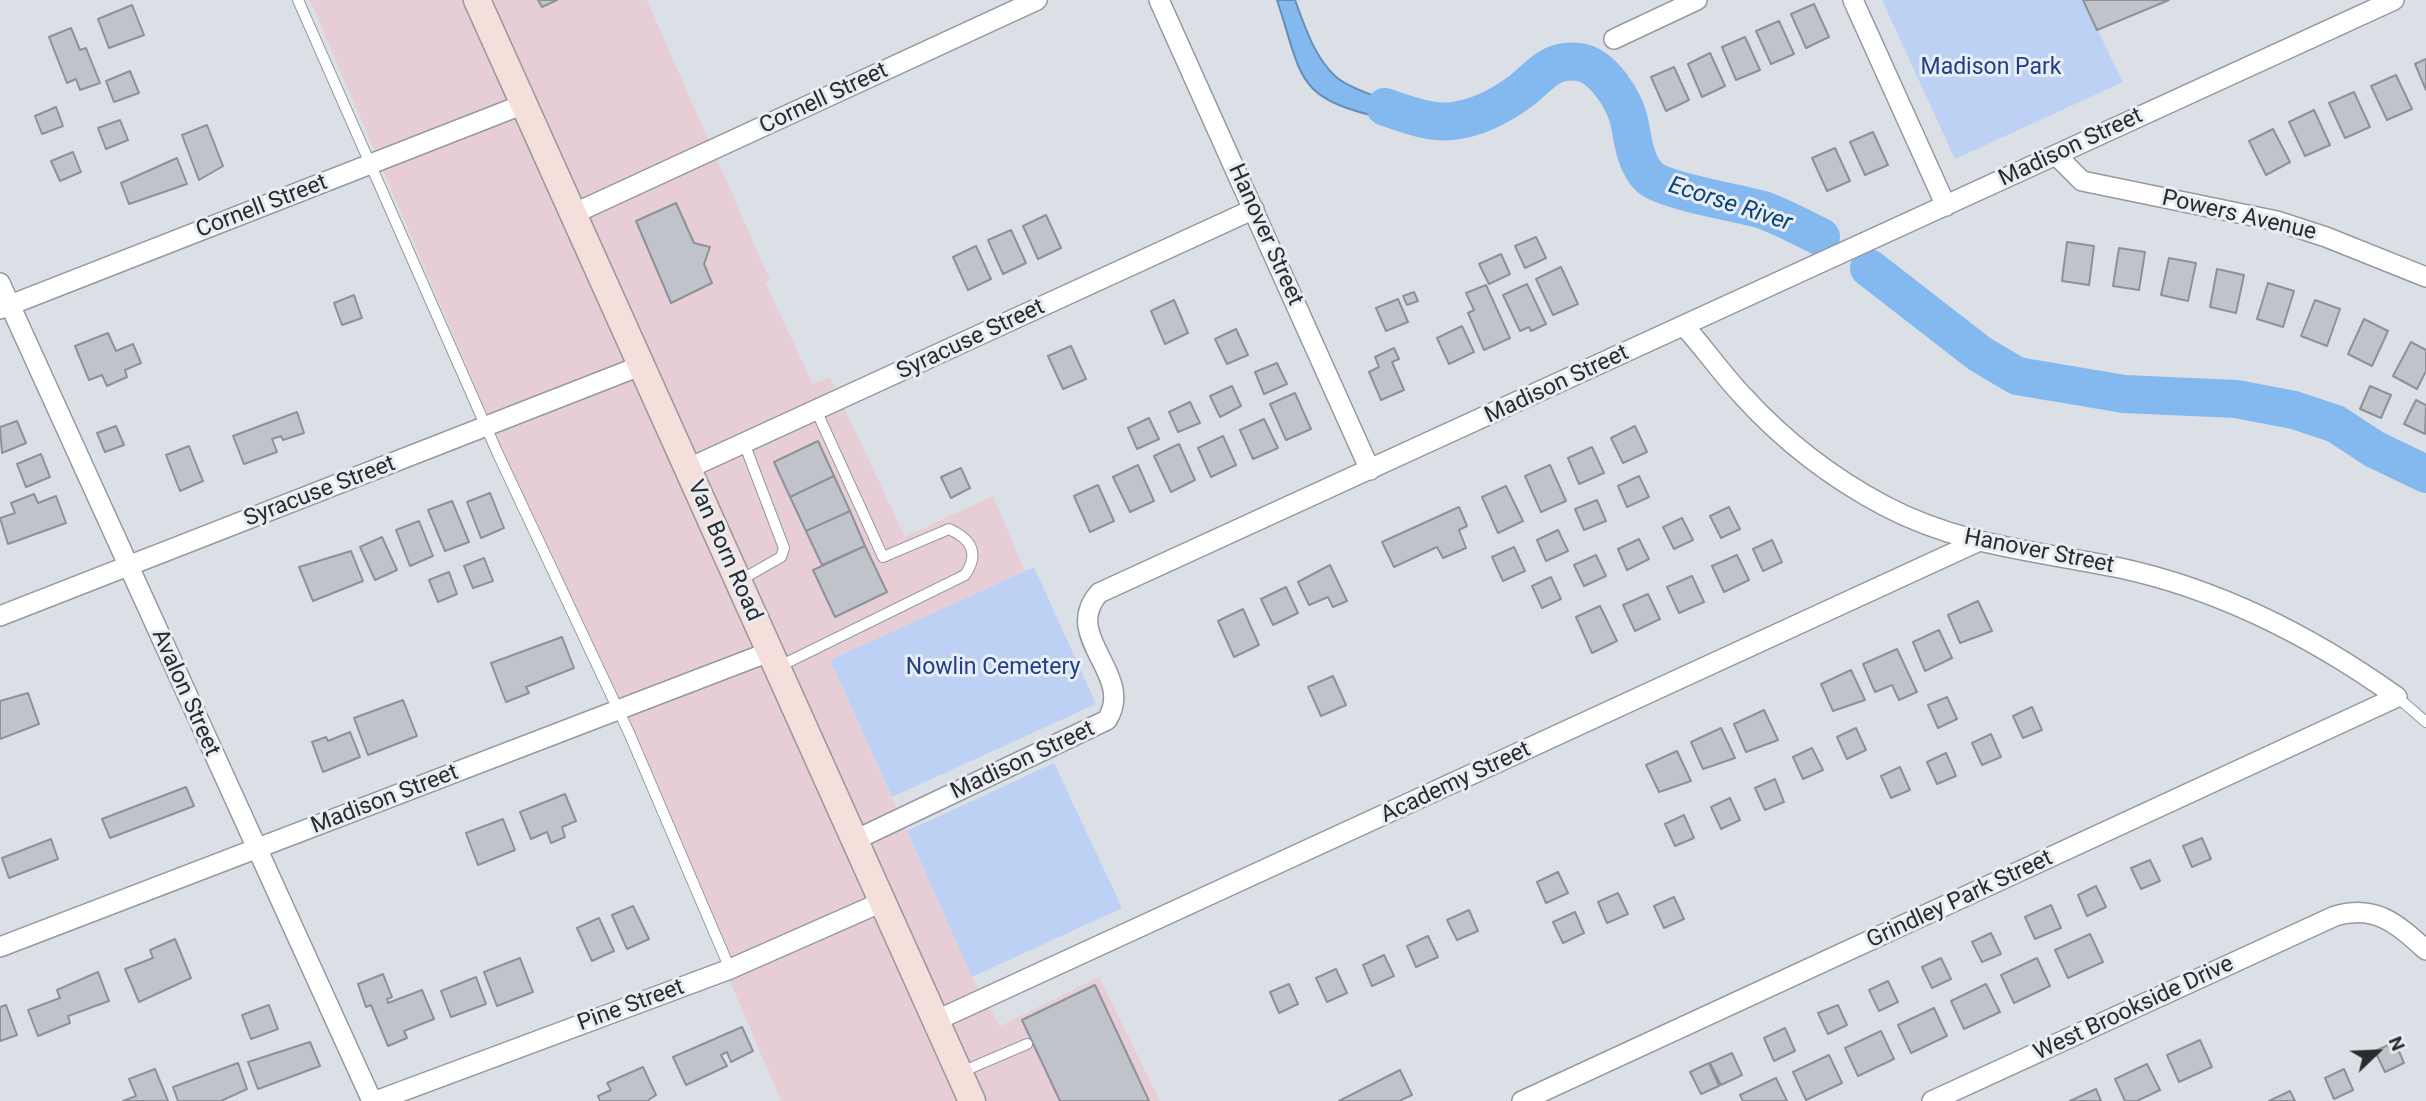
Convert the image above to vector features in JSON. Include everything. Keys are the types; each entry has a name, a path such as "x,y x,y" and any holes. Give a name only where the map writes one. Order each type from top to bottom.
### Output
{"main road":[{"name":"Van Born Road","path":"477,0 972,1101"}],"street":[{"name":"Cornell Street","path":"573,214 1037,0"},
{"name":"Hanover Street","path":"1159,0 1370,470"},
{"path":"1614,39 1697,0"},
{"path":"1853,0 1946,206"},
{"name":"Madison Street","path":"853,841 1107,720 1114,708 1115,694 1086,620 1090,604 1099,593 1685,327 2394,0"},
{"name":"Cornell Street","path":"5,307 524,104"},
{"name":"Powers Avenue","path":"2056,155 2082,181 2277,221 2326,237 2426,277"},
{"name":"Syracuse Street","path":"687,469 841,401 1254,209"},
{"name":"Avalon Street","path":"0,283 5,307 374,1101"},
{"name":"Hanover Street","path":"1685,327 1741,395 1809,457 1886,506 1938,530 1977,542 2120,568 2209,594 2304,637 2397,697"},
{"name":"Syracuse Street","path":"0,617 640,366"},
{"name":"Academy Street","path":"935,1021 1920,571 1977,542"},
{"name":"Madison Street","path":"0,947 617,711 772,660"},
{"name":"Grindley Park Street","path":"1522,1101 2397,697"},
{"name":"Pine Street","path":"374,1101 730,970 881,902"},
{"name":"West Brookside Drive","path":"1932,1101 2335,916 2362,911 2385,917 2426,950"}],"lane":[{"path":"298,0 617,711 631,735 730,970"},
{"path":"772,660 965,575 972,565 974,551 968,540 949,529 889,557 879,552 816,410"},
{"path":"737,581 781,557 784,548 744,443"},
{"path":"2397,697 2426,722"},
{"path":"959,1073 1027,1044"}],"shaded area":[{"path":"310,0 647,0 770,280 765,282 813,384 830,377 905,537 993,496 1025,571 830,660 972,977 1000,1026 1099,977 1160,1101 781,1101"}],"green space":[{"name":"Madison Park","path":"1882,0 2083,0 2123,82 1955,159"},
{"name":"Nowlin Cemetery","path":"1034,567 1096,704 892,797 830,660"},
{"path":"1054,763 1122,908 972,977 907,831"}],"water":[{"path":"1277,0 1295,0 1316,50 1335,76 1368,94 1436,115 1435,132 1415,129 1354,110 1317,92 1306,81 1298,66"}],"building":[{"path":"538,0 557,0 542,7"},
{"path":"2083,0 2169,0 2097,30"},
{"path":"1814,4 1829,37 1806,48 1791,14"},
{"path":"132,5 144,35 109,48 98,19"},
{"path":"1779,21 1794,54 1771,64 1756,31"},
{"path":"71,28 80,50 86,48 100,83 80,90 76,79 67,83 49,37"},
{"path":"1745,37 1760,70 1736,80 1722,47"},
{"path":"1710,53 1725,86 1702,97 1688,64"},
{"path":"2426,59 2426,90 2415,64"},
{"path":"1674,67 1689,100 1666,111 1651,77"},
{"path":"130,71 139,93 114,102 106,81"},
{"path":"2396,75 2412,109 2387,120 2371,86"},
{"path":"2354,92 2370,127 2345,138 2329,103"},
{"path":"56,107 63,126 42,134 35,116"},
{"path":"2314,110 2330,145 2305,156 2289,122"},
{"path":"120,120 128,140 106,149 98,128"},
{"path":"207,125 223,166 199,180 182,135"},
{"path":"2273,129 2290,162 2266,175 2249,141"},
{"path":"1873,132 1888,165 1865,175 1850,142"},
{"path":"1835,148 1850,181 1827,191 1812,158"},
{"path":"73,152 81,172 60,181 51,161"},
{"path":"177,158 187,184 129,204 121,183"},
{"path":"676,203 694,243 710,247 704,264 712,283 671,303 636,221"},
{"path":"1046,215 1061,248 1038,259 1023,226"},
{"path":"1011,230 1026,263 1003,274 988,240"},
{"path":"1536,237 1546,258 1525,268 1515,246"},
{"path":"2067,242 2094,246 2089,285 2062,281"},
{"path":"976,246 991,279 968,290 953,257"},
{"path":"2119,248 2145,252 2139,290 2113,286"},
{"path":"1501,254 1510,274 1489,284 1479,264"},
{"path":"2169,258 2196,263 2188,301 2161,295"},
{"path":"1561,267 1578,304 1553,315 1536,279"},
{"path":"2217,269 2244,275 2236,313 2210,307"},
{"path":"2268,283 2294,291 2283,327 2257,319"},
{"path":"1527,284 1546,324 1531,331 1529,327 1520,331 1503,295"},
{"path":"1486,285 1510,338 1484,350 1468,313 1474,310 1466,293"},
{"path":"1414,292 1418,301 1407,305 1403,296"},
{"path":"354,295 362,318 342,325 334,303"},
{"path":"1398,299 1408,322 1386,331 1376,308"},
{"path":"1174,300 1188,333 1165,344 1151,311"},
{"path":"2315,300 2340,309 2327,346 2301,336"},
{"path":"2364,319 2388,331 2372,366 2348,354"},
{"path":"1462,326 1474,352 1449,364 1437,338"},
{"path":"1236,329 1248,355 1227,364 1215,339"},
{"path":"108,333 116,351 133,344 141,363 125,370 127,377 107,386 102,375 89,380 75,346"},
{"path":"2411,342 2426,350 2426,371 2417,389 2393,376"},
{"path":"1071,346 1086,379 1063,389 1048,356"},
{"path":"1394,348 1399,359 1392,362 1404,390 1381,400 1369,372 1379,367 1375,357"},
{"path":"1277,363 1287,384 1264,394 1255,372"},
{"path":"1232,386 1241,406 1220,417 1210,396"},
{"path":"2370,386 2391,395 2381,418 2360,409"},
{"path":"1295,393 1311,429 1286,440 1270,404"},
{"path":"2416,400 2426,405 2425,434 2404,424"},
{"path":"1190,402 1200,423 1178,432 1169,412"},
{"path":"297,412 304,433 283,440 281,436 272,439 277,452 244,464 233,436"},
{"path":"1149,418 1159,439 1137,449 1128,428"},
{"path":"1264,419 1278,448 1253,459 1240,430"},
{"path":"17,421 26,443 2,453 0,427"},
{"path":"116,426 124,445 105,452 97,433"},
{"path":"1635,426 1647,452 1623,463 1611,438"},
{"path":"1223,436 1236,465 1211,477 1198,448"},
{"path":"818,441 834,476 790,497 774,462"},
{"path":"1179,444 1195,480 1171,492 1154,456"},
{"path":"189,446 203,481 180,491 166,455"},
{"path":"1592,447 1604,473 1579,484 1568,458"},
{"path":"41,454 50,477 26,487 17,464"},
{"path":"1138,465 1154,501 1130,512 1113,477"},
{"path":"1550,465 1566,501 1541,512 1525,476"},
{"path":"961,468 970,488 951,498 941,477"},
{"path":"834,476 850,511 806,531 790,497"},
{"path":"1639,476 1649,497 1627,507 1618,486"},
{"path":"1098,485 1114,521 1090,532 1074,496"},
{"path":"1506,486 1523,521 1498,533 1482,497"},
{"path":"490,493 504,528 481,538 467,502"},
{"path":"34,494 38,503 56,496 66,523 8,544 0,518 15,513 11,503"},
{"path":"1597,500 1606,521 1584,530 1575,509"},
{"path":"452,501 469,542 445,551 428,510"},
{"path":"1459,507 1467,526 1459,530 1466,548 1443,558 1437,547 1394,567 1382,542"},
{"path":"1729,507 1740,529 1721,538 1710,516"},
{"path":"850,511 865,546 822,565 806,531"},
{"path":"1682,518 1693,540 1674,549 1663,527"},
{"path":"419,521 433,556 410,566 396,530"},
{"path":"1558,530 1568,551 1546,561 1537,540"},
{"path":"382,537 397,570 375,580 360,547"},
{"path":"1639,539 1649,559 1627,570 1618,549"},
{"path":"1772,540 1782,562 1763,571 1753,549"},
{"path":"865,546 887,592 835,617 813,570"},
{"path":"1514,547 1525,571 1503,581 1492,557"},
{"path":"351,551 363,581 313,601 299,567"},
{"path":"1596,555 1606,576 1584,586 1574,565"},
{"path":"1737,555 1749,580 1724,592 1712,566"},
{"path":"484,558 493,581 473,588 464,566"},
{"path":"1330,565 1347,601 1333,607 1328,597 1309,605 1298,582"},
{"path":"449,572 457,594 438,602 429,580"},
{"path":"1692,576 1704,602 1679,613 1667,587"},
{"path":"1551,577 1561,599 1542,608 1532,586"},
{"path":"1286,587 1298,613 1273,625 1261,599"},
{"path":"1648,594 1660,619 1635,631 1623,605"},
{"path":"1978,601 1992,631 1960,643 1948,615"},
{"path":"1600,606 1617,641 1592,653 1576,617"},
{"path":"1243,609 1259,645 1234,657 1218,621"},
{"path":"1939,630 1952,658 1925,671 1913,642"},
{"path":"562,637 574,668 526,687 529,693 506,702 491,663"},
{"path":"1897,649 1917,692 1899,700 1892,685 1875,692 1863,664"},
{"path":"1851,670 1865,700 1833,711 1821,684"},
{"path":"1333,676 1346,705 1321,716 1308,687"},
{"path":"28,693 39,724 0,739 0,701"},
{"path":"1947,697 1957,719 1938,728 1928,705"},
{"path":"403,700 417,736 368,755 354,718"},
{"path":"2032,707 2042,730 2023,738 2013,716"},
{"path":"1764,710 1778,740 1746,752 1734,724"},
{"path":"1721,728 1735,758 1703,769 1691,742"},
{"path":"1856,728 1866,750 1847,759 1837,737"},
{"path":"350,732 360,757 323,772 312,742 326,737 328,741"},
{"path":"1991,734 2001,757 1982,765 1972,743"},
{"path":"1812,748 1823,770 1803,779 1793,757"},
{"path":"1677,751 1691,781 1659,792 1646,765"},
{"path":"1946,753 1956,776 1937,784 1927,762"},
{"path":"1900,767 1910,790 1891,798 1881,776"},
{"path":"1775,779 1784,802 1765,810 1755,788"},
{"path":"186,787 194,806 110,838 102,819"},
{"path":"565,794 576,821 562,827 565,837 551,843 547,832 531,839 520,812"},
{"path":"1730,798 1740,820 1721,829 1711,807"},
{"path":"1684,815 1694,838 1675,846 1665,824"},
{"path":"503,819 515,850 478,865 466,833"},
{"path":"2202,838 2211,859 2192,867 2183,846"},
{"path":"51,839 58,859 9,878 2,858"},
{"path":"2150,860 2160,881 2141,889 2131,868"},
{"path":"1558,872 1568,893 1546,903 1537,882"},
{"path":"2096,886 2106,907 2087,916 2078,895"},
{"path":"1618,893 1628,914 1607,923 1598,902"},
{"path":"1674,897 1684,919 1664,928 1654,906"},
{"path":"2051,905 2061,928 2035,939 2025,917"},
{"path":"633,906 649,939 627,949 612,915"},
{"path":"1469,910 1478,931 1457,940 1447,920"},
{"path":"1575,912 1584,933 1563,943 1553,922"},
{"path":"599,918 614,951 592,961 577,928"},
{"path":"1991,933 2001,954 1982,962 1972,942"},
{"path":"2090,934 2103,962 2068,978 2055,950"},
{"path":"1428,936 1438,957 1416,967 1407,946"},
{"path":"175,939 191,978 139,1002 125,969 153,958 150,950"},
{"path":"1384,955 1394,976 1372,986 1363,965"},
{"path":"520,958 533,992 497,1006 484,972"},
{"path":"1941,958 1951,979 1932,988 1922,967"},
{"path":"2037,958 2050,986 2014,1003 2001,975"},
{"path":"1336,969 1347,993 1327,1002 1316,978"},
{"path":"98,972 109,1001 68,1016 70,1023 38,1036 28,1010 60,998 57,990"},
{"path":"383,974 392,997 387,999 388,1003 422,990 434,1019 404,1031 407,1038 388,1046 371,1005 366,1007 358,984"},
{"path":"476,977 486,1004 451,1017 441,991"},
{"path":"1888,981 1898,1002 1879,1011 1869,990"},
{"path":"1289,984 1298,1004 1279,1013 1270,992"},
{"path":"1986,984 2000,1012 1964,1029 1951,1001"},
{"path":"1095,985 1149,1101 1060,1101 1022,1020"},
{"path":"6,1005 17,1035 0,1041 0,1007"},
{"path":"269,1005 278,1029 251,1039 242,1015"},
{"path":"1838,1005 1847,1025 1828,1034 1818,1013"},
{"path":"1934,1008 1947,1036 1911,1053 1898,1025"},
{"path":"742,1027 753,1051 731,1062 727,1052 721,1055 727,1066 686,1085 673,1057"},
{"path":"1785,1028 1795,1051 1774,1061 1764,1038"},
{"path":"1881,1031 1894,1059 1858,1076 1845,1048"},
{"path":"2200,1040 2212,1067 2179,1082 2167,1055"},
{"path":"310,1042 320,1066 258,1089 248,1062"},
{"path":"2395,1042 2404,1063 2385,1072 2375,1051"},
{"path":"1732,1053 1742,1075 1721,1085 1710,1063"},
{"path":"1829,1055 1842,1083 1806,1100 1793,1072"},
{"path":"238,1063 247,1089 221,1101 178,1101 173,1087"},
{"path":"1709,1063 1719,1086 1701,1094 1690,1072"},
{"path":"2147,1064 2160,1090 2137,1101 2125,1101 2115,1079"},
{"path":"643,1067 656,1095 647,1101 600,1101 598,1096 611,1090 607,1083"},
{"path":"155,1069 168,1101 123,1101 136,1096 129,1079"},
{"path":"2344,1069 2353,1090 2334,1099 2325,1078"},
{"path":"1400,1070 1412,1095 1399,1101 1339,1101"},
{"path":"1776,1078 1787,1101 1743,1101 1740,1095"},
{"path":"2096,1089 2101,1101 2070,1101"},
{"path":"2290,1091 2295,1101 2269,1101"}],"waterway":[{"name":"Ecorse River","path":"1385,107 1427,120 1445,122 1462,119 1480,114 1506,101 1554,65 1569,61 1579,62 1597,70 1612,86 1628,116 1638,160 1650,178 1671,188 1763,210 1821,237"},
{"name":"Ecorse River","path":"1869,268 1980,354 2017,376 2124,394 2236,399 2294,410 2336,424 2374,449 2426,474"}]}
